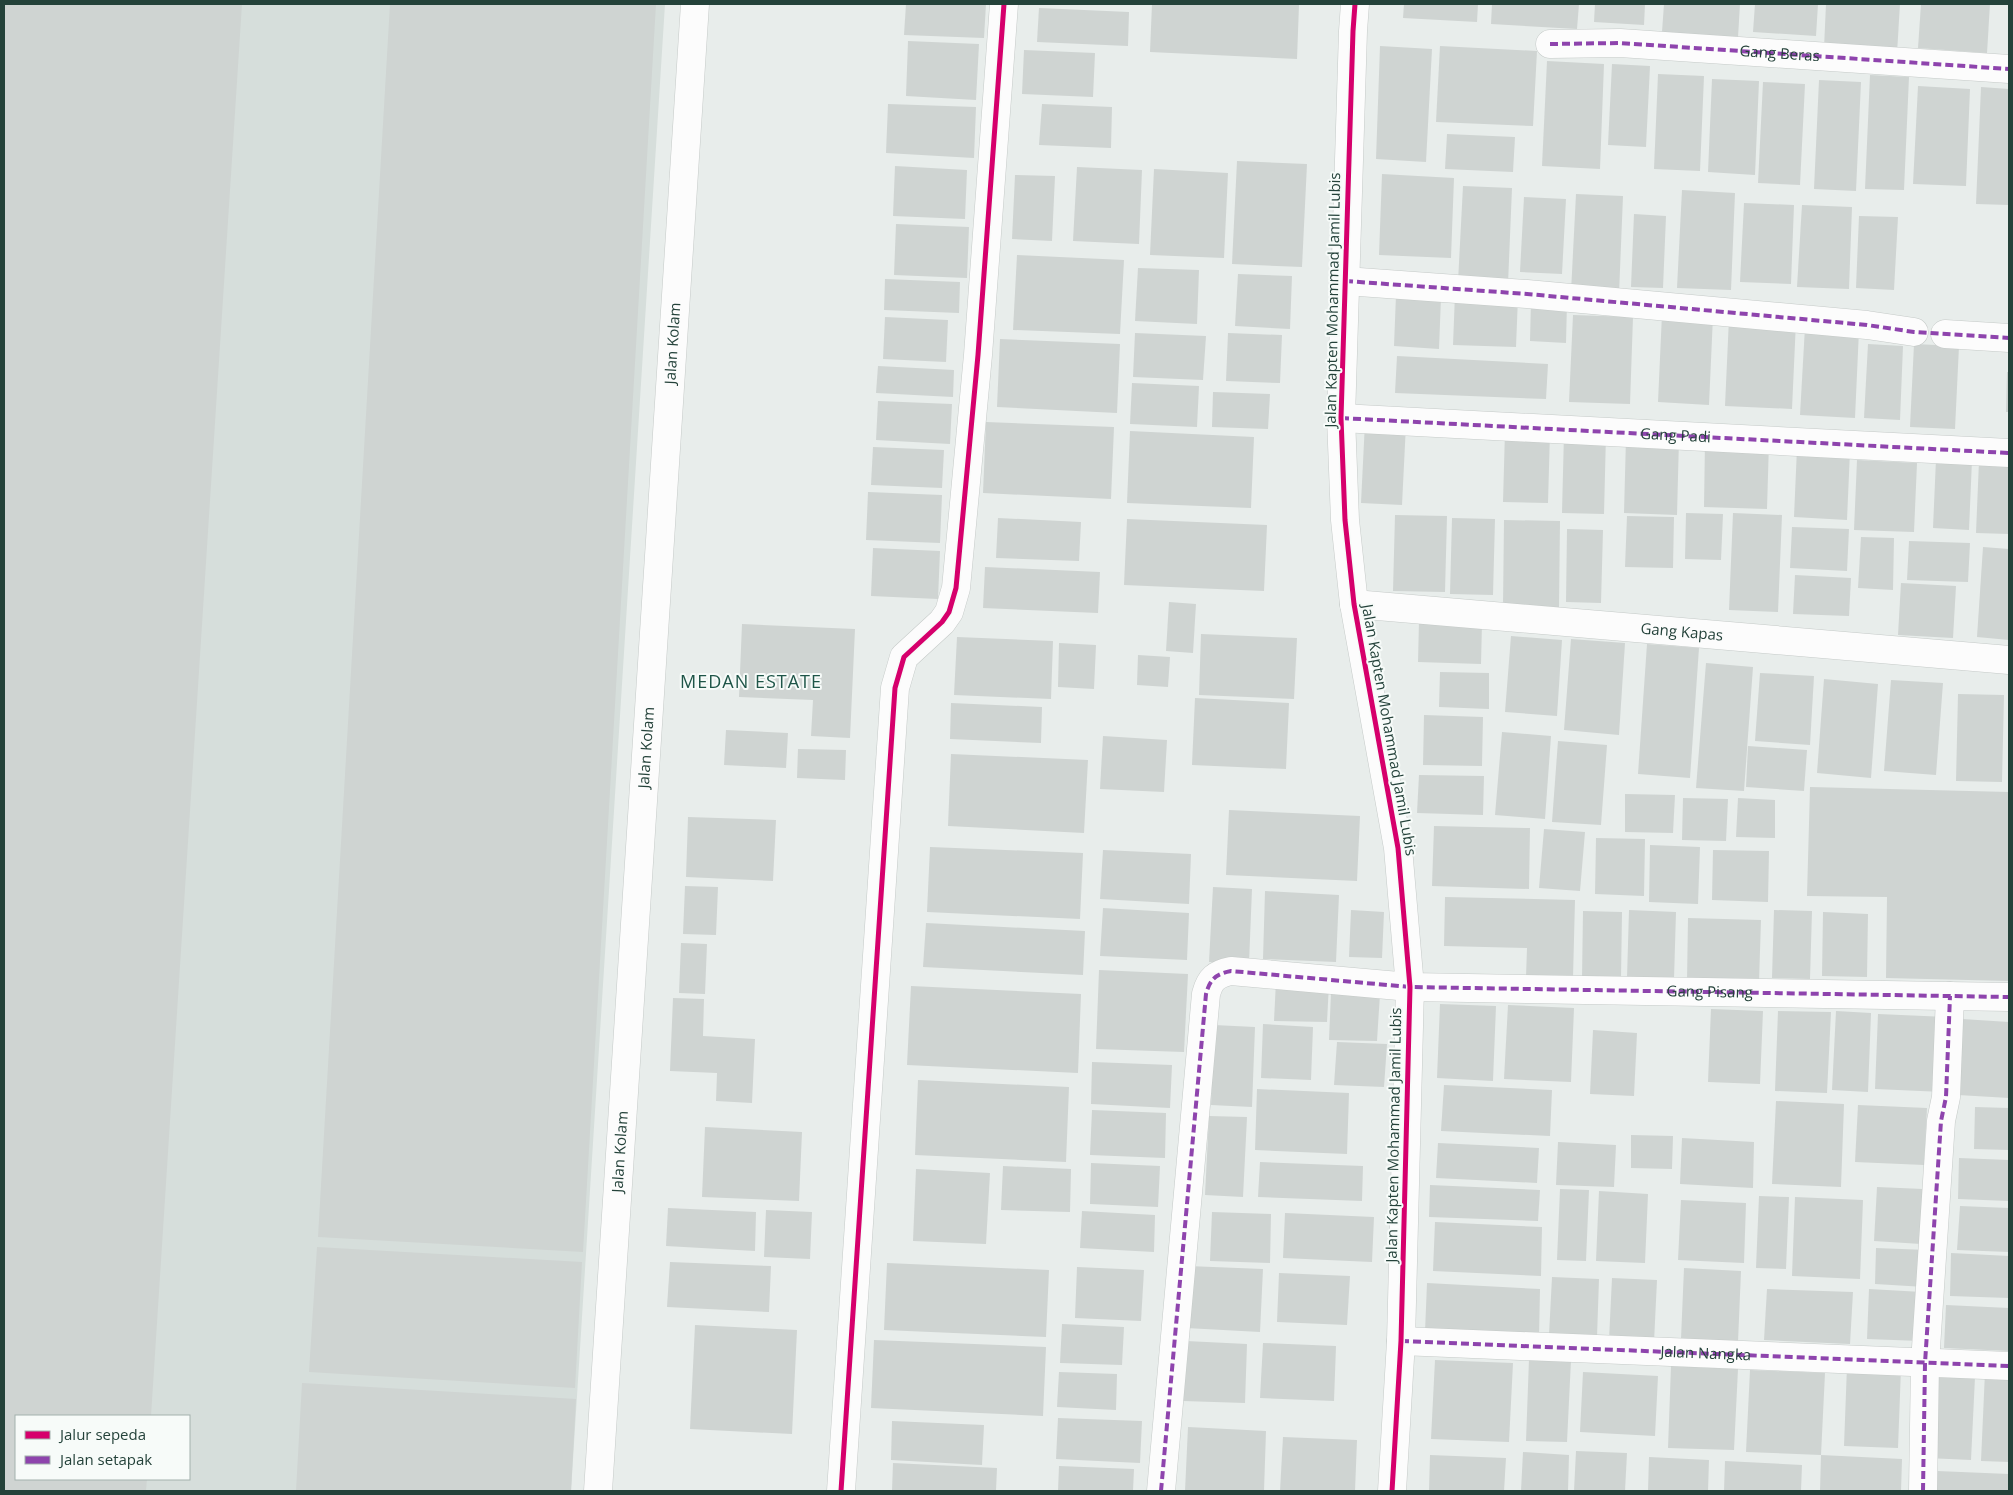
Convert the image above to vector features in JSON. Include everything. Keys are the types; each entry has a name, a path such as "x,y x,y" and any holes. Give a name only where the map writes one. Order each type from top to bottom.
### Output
{"street":[{"name":"Jalan Kolam","path":"598,1491 696,4"},
{"path":"841,1491 895,688 904,658 942,622 949,612 956,588 978,355 1004,4"},
{"name":"Jalan Kapten Mohammad Jamil Lubis","path":"1356,4 1353,31 1341,418 1345,520 1354,604 1398,848 1410,987 1401,1342 1392,1491"},
{"name":"Gang Beras","path":"1550,44 1630,44 2009,69"},
{"path":"1345,281 1528,294 1867,325 1914,332"},
{"path":"1945,334 2009,338"},
{"name":"Gang Padi","path":"1341,418 2009,453"},
{"name":"Gang Kapas","path":"1354,604 2009,660"},
{"name":"Gang Pisang","path":"1161,1491 1206,994 1209,983 1215,976 1231,971 1410,987 2009,997"},
{"path":"1922,1491 1925,1363 1941,1121 1946,1097 1950,996"},
{"name":"Jalan Nangka","path":"1401,1342 2009,1366"}],"shaded area":[{"path":"4,4 665,4 571,1491 4,1491"}],"building":[{"path":"4,4 242,4 151,1415 15,1415 15,1480 147,1480 146,1491 4,1491"},
{"path":"390,4 656,4 583,1252 318,1237"},
{"path":"906,4 986,4 984,38 904,35"},
{"path":"1152,4 1299,5 1297,59 1150,52"},
{"path":"1404,4 1478,4 1477,22 1403,18"},
{"path":"1492,4 1579,4 1577,29 1491,24"},
{"path":"1595,4 1645,4 1644,25 1594,22"},
{"path":"1664,4 1740,4 1738,37 1662,32"},
{"path":"1755,4 1818,4 1816,36 1753,32"},
{"path":"1826,4 1900,4 1897,53 1824,48"},
{"path":"1921,4 1990,4 1987,53 1918,48"},
{"path":"1039,8 1129,12 1128,46 1037,42"},
{"path":"908,41 979,44 976,100 906,96"},
{"path":"1380,46 1432,49 1426,162 1376,159"},
{"path":"1440,46 1537,51 1533,126 1436,122"},
{"path":"1024,50 1095,53 1093,97 1022,94"},
{"path":"1547,61 1604,64 1600,169 1542,166"},
{"path":"1612,64 1650,66 1646,147 1608,145"},
{"path":"1658,74 1704,76 1700,171 1654,169"},
{"path":"1870,75 1909,77 1904,190 1865,189"},
{"path":"1712,79 1759,81 1755,175 1708,172"},
{"path":"1819,80 1861,82 1856,191 1814,189"},
{"path":"1763,82 1805,84 1800,185 1758,183"},
{"path":"1918,86 1970,89 1966,186 1913,184"},
{"path":"1981,87 2009,89 2009,205 1976,204"},
{"path":"888,104 976,107 974,158 886,153"},
{"path":"1042,104 1112,107 1111,148 1039,145"},
{"path":"1447,134 1515,137 1513,172 1445,169"},
{"path":"1237,161 1307,164 1302,267 1232,264"},
{"path":"895,166 967,170 965,219 893,216"},
{"path":"1077,167 1142,170 1139,244 1073,241"},
{"path":"1154,169 1228,173 1224,258 1150,255"},
{"path":"1382,174 1454,178 1451,258 1379,255"},
{"path":"1015,175 1055,176 1052,241 1012,239"},
{"path":"1463,186 1512,188 1508,284 1458,282"},
{"path":"1682,190 1735,193 1731,290 1677,288"},
{"path":"1576,194 1623,196 1619,294 1571,292"},
{"path":"1524,197 1566,199 1562,274 1520,272"},
{"path":"1744,203 1794,205 1791,284 1740,282"},
{"path":"1802,205 1852,207 1849,289 1797,287"},
{"path":"1634,214 1666,216 1663,288 1631,287"},
{"path":"1859,216 1898,217 1894,290 1856,288"},
{"path":"896,224 969,227 967,278 894,275"},
{"path":"1017,255 1124,260 1120,334 1013,330"},
{"path":"1138,268 1199,270 1197,324 1135,321"},
{"path":"1238,274 1292,276 1290,329 1235,326"},
{"path":"885,279 960,282 959,313 884,310"},
{"path":"1455,294 1518,297 1516,347 1453,345"},
{"path":"1396,295 1441,297 1439,349 1394,346"},
{"path":"1531,301 1567,302 1566,343 1530,341"},
{"path":"1662,314 1713,316 1709,405 1658,402"},
{"path":"1573,315 1633,317 1630,404 1569,402"},
{"path":"885,317 948,320 946,362 883,359"},
{"path":"1729,318 1796,321 1792,409 1725,406"},
{"path":"1805,327 1859,330 1855,418 1800,415"},
{"path":"1135,333 1206,336 1203,380 1133,377"},
{"path":"1228,333 1282,335 1280,383 1226,381"},
{"path":"1000,339 1120,344 1117,413 997,407"},
{"path":"1868,344 1903,346 1900,420 1864,418"},
{"path":"1914,344 1959,346 1955,429 1910,427"},
{"path":"1397,356 1548,364 1546,399 1395,393"},
{"path":"878,366 954,370 953,397 876,393"},
{"path":"2007,372 2009,372 2009,412 2006,412"},
{"path":"1132,383 1199,386 1197,427 1130,424"},
{"path":"1213,392 1270,394 1268,429 1212,427"},
{"path":"878,401 952,404 950,444 876,440"},
{"path":"986,422 1114,427 1111,499 983,493"},
{"path":"1365,422 1406,424 1402,505 1361,503"},
{"path":"1130,431 1254,437 1251,508 1127,503"},
{"path":"1505,431 1550,432 1548,503 1503,502"},
{"path":"1564,433 1606,434 1604,514 1562,513"},
{"path":"1626,438 1679,439 1677,515 1624,513"},
{"path":"1705,441 1769,442 1767,509 1704,507"},
{"path":"873,447 944,450 942,488 871,485"},
{"path":"1797,448 1850,451 1847,520 1794,517"},
{"path":"1936,459 1972,460 1969,530 1933,528"},
{"path":"1857,460 1917,463 1914,532 1854,530"},
{"path":"1979,461 2009,462 2009,534 1976,533"},
{"path":"868,492 942,495 940,543 866,540"},
{"path":"1686,513 1723,514 1721,560 1685,559"},
{"path":"1733,513 1782,515 1778,612 1729,610"},
{"path":"1395,515 1447,516 1445,592 1393,591"},
{"path":"1627,516 1674,517 1673,568 1625,567"},
{"path":"998,518 1081,522 1079,561 996,558"},
{"path":"1452,518 1495,519 1493,595 1450,594"},
{"path":"1127,519 1267,525 1264,591 1124,585"},
{"path":"1504,520 1560,521 1559,607 1503,606"},
{"path":"1792,527 1849,529 1847,571 1790,568"},
{"path":"1567,529 1603,530 1601,603 1566,602"},
{"path":"1861,537 1894,538 1893,590 1858,588"},
{"path":"1909,541 1970,543 1968,582 1907,580"},
{"path":"1983,547 2009,549 2009,640 1977,637"},
{"path":"873,548 940,551 938,599 871,596"},
{"path":"985,567 1100,572 1098,613 983,608"},
{"path":"1795,575 1851,578 1849,616 1793,614"},
{"path":"1901,583 1956,586 1953,638 1898,635"},
{"path":"1169,602 1196,604 1193,653 1166,651"},
{"path":"1419,621 1482,623 1481,664 1418,662"},
{"path":"742,624 855,629 850,738 811,736 813,700 739,697"},
{"path":"1201,634 1297,638 1294,699 1199,695"},
{"path":"1511,636 1562,640 1557,716 1505,712"},
{"path":"957,637 1053,641 1051,699 954,695"},
{"path":"1571,639 1625,643 1619,735 1564,730"},
{"path":"1059,643 1096,645 1094,689 1058,687"},
{"path":"1647,644 1699,648 1690,778 1638,774"},
{"path":"1138,655 1170,657 1168,687 1137,685"},
{"path":"1706,663 1753,667 1744,791 1696,788"},
{"path":"1440,672 1489,673 1489,709 1439,707"},
{"path":"1760,673 1814,676 1810,745 1755,741"},
{"path":"1824,679 1878,684 1871,778 1817,773"},
{"path":"1891,680 1943,683 1936,775 1884,771"},
{"path":"1958,694 2004,695 2002,782 1956,781"},
{"path":"1195,698 1289,703 1286,769 1192,765"},
{"path":"951,703 1042,707 1041,743 950,739"},
{"path":"1424,715 1483,717 1482,766 1423,765"},
{"path":"726,730 788,733 786,768 724,765"},
{"path":"1502,732 1551,736 1545,819 1495,815"},
{"path":"1103,736 1167,740 1164,792 1100,789"},
{"path":"1558,741 1607,745 1601,825 1552,822"},
{"path":"1748,746 1807,750 1804,791 1746,787"},
{"path":"798,749 846,750 845,780 797,778"},
{"path":"951,754 1088,760 1084,833 948,826"},
{"path":"1419,775 1484,776 1483,815 1417,813"},
{"path":"1810,787 2009,792 2009,981 1886,978 1887,897 1807,896"},
{"path":"1625,794 1675,795 1673,833 1625,832"},
{"path":"1683,798 1728,799 1726,841 1682,840"},
{"path":"1738,798 1775,800 1775,838 1736,837"},
{"path":"1229,810 1360,816 1357,881 1226,875"},
{"path":"688,817 776,820 773,881 686,877"},
{"path":"1434,826 1530,828 1529,889 1432,886"},
{"path":"1544,829 1585,832 1580,891 1539,888"},
{"path":"1596,838 1645,839 1644,896 1595,894"},
{"path":"1650,845 1700,847 1698,904 1649,902"},
{"path":"930,847 1083,853 1080,919 927,912"},
{"path":"1103,850 1191,854 1189,904 1100,899"},
{"path":"1713,850 1769,851 1768,902 1712,900"},
{"path":"685,886 718,887 716,935 683,934"},
{"path":"1213,887 1252,889 1249,963 1209,962"},
{"path":"1265,891 1339,895 1336,962 1263,959"},
{"path":"1445,897 1575,900 1573,978 1526,977 1527,948 1444,946"},
{"path":"1103,908 1189,913 1187,960 1100,956"},
{"path":"1351,910 1384,912 1382,958 1349,957"},
{"path":"1629,910 1676,912 1674,979 1627,978"},
{"path":"1774,910 1812,911 1810,979 1772,978"},
{"path":"1583,911 1622,912 1621,979 1582,979"},
{"path":"1823,912 1868,914 1867,977 1822,976"},
{"path":"1688,918 1761,920 1759,982 1687,981"},
{"path":"926,923 1085,931 1083,975 923,967"},
{"path":"681,943 707,944 705,994 679,993"},
{"path":"1099,970 1188,974 1184,1052 1096,1049"},
{"path":"1276,981 1329,984 1327,1022 1274,1021"},
{"path":"911,986 1081,994 1078,1073 907,1065"},
{"path":"1331,993 1380,994 1377,1041 1329,1040"},
{"path":"673,998 704,999 703,1036 755,1039 752,1103 716,1101 717,1073 670,1071"},
{"path":"1440,1004 1496,1006 1493,1081 1437,1078"},
{"path":"1508,1005 1574,1008 1571,1082 1504,1079"},
{"path":"1711,1009 1763,1011 1760,1084 1708,1082"},
{"path":"1778,1011 1831,1012 1827,1093 1775,1091"},
{"path":"1836,1011 1871,1013 1868,1092 1832,1090"},
{"path":"1878,1014 1947,1017 1943,1092 1875,1089"},
{"path":"1962,1019 2009,1022 2009,1098 1958,1095"},
{"path":"1263,1024 1313,1027 1311,1080 1261,1078"},
{"path":"1214,1025 1255,1027 1252,1107 1211,1105"},
{"path":"1593,1030 1637,1033 1634,1096 1590,1094"},
{"path":"1337,1042 1387,1044 1384,1087 1334,1085"},
{"path":"1092,1062 1172,1065 1170,1108 1091,1104"},
{"path":"918,1080 1069,1087 1066,1162 915,1155"},
{"path":"1444,1085 1552,1090 1550,1136 1441,1131"},
{"path":"1257,1089 1349,1093 1347,1154 1255,1150"},
{"path":"1776,1101 1844,1104 1841,1187 1772,1184"},
{"path":"1858,1105 1927,1108 1924,1165 1855,1162"},
{"path":"1975,1107 2009,1108 2009,1150 1974,1149"},
{"path":"1092,1110 1166,1113 1165,1158 1090,1155"},
{"path":"1209,1116 1247,1117 1243,1197 1205,1195"},
{"path":"705,1127 802,1132 799,1201 702,1197"},
{"path":"1631,1135 1673,1136 1672,1169 1631,1168"},
{"path":"1682,1138 1754,1142 1753,1188 1680,1184"},
{"path":"1558,1142 1616,1145 1614,1187 1556,1185"},
{"path":"1438,1143 1539,1148 1537,1183 1436,1178"},
{"path":"1959,1158 2009,1160 2009,1201 1958,1199"},
{"path":"1260,1162 1363,1166 1362,1201 1258,1197"},
{"path":"1091,1163 1160,1166 1158,1207 1090,1204"},
{"path":"1003,1166 1071,1169 1070,1212 1001,1210"},
{"path":"916,1169 990,1173 986,1244 913,1241"},
{"path":"1430,1185 1540,1190 1538,1221 1429,1217"},
{"path":"1877,1187 1923,1189 1921,1244 1874,1241"},
{"path":"1560,1189 1589,1190 1586,1261 1557,1260"},
{"path":"1599,1191 1648,1194 1645,1263 1596,1261"},
{"path":"1759,1196 1789,1197 1786,1269 1756,1268"},
{"path":"1795,1197 1863,1200 1860,1279 1792,1276"},
{"path":"1681,1200 1746,1203 1744,1263 1678,1260"},
{"path":"1960,1206 2009,1208 2009,1252 1957,1250"},
{"path":"668,1208 756,1212 755,1251 666,1246"},
{"path":"766,1210 812,1212 810,1259 764,1257"},
{"path":"1082,1211 1155,1215 1154,1252 1080,1248"},
{"path":"1212,1212 1271,1214 1270,1263 1210,1261"},
{"path":"1285,1213 1374,1217 1372,1262 1283,1258"},
{"path":"1435,1222 1542,1227 1541,1276 1433,1271"},
{"path":"317,1247 582,1262 575,1388 309,1372"},
{"path":"1876,1248 1927,1250 1925,1287 1875,1284"},
{"path":"1951,1253 2009,1256 2009,1298 1950,1296"},
{"path":"670,1262 771,1266 769,1312 667,1307"},
{"path":"887,1263 1049,1270 1046,1337 884,1330"},
{"path":"1188,1266 1263,1269 1260,1332 1186,1328"},
{"path":"1077,1267 1144,1270 1141,1321 1075,1318"},
{"path":"1684,1268 1741,1271 1738,1342 1681,1339"},
{"path":"1279,1273 1350,1276 1347,1325 1277,1322"},
{"path":"1552,1277 1599,1279 1597,1337 1549,1335"},
{"path":"1612,1278 1657,1280 1654,1342 1609,1340"},
{"path":"1427,1283 1540,1289 1539,1337 1425,1332"},
{"path":"1767,1289 1853,1292 1850,1344 1764,1340"},
{"path":"1869,1289 1922,1292 1920,1341 1867,1339"},
{"path":"1946,1305 2009,1308 2009,1351 1944,1348"},
{"path":"1062,1324 1124,1327 1122,1365 1060,1363"},
{"path":"695,1325 797,1330 792,1434 690,1429"},
{"path":"874,1340 1046,1347 1043,1416 871,1408"},
{"path":"1186,1341 1247,1344 1245,1403 1183,1401"},
{"path":"1263,1343 1336,1346 1334,1401 1260,1398"},
{"path":"1529,1359 1571,1360 1567,1442 1526,1441"},
{"path":"1435,1360 1513,1363 1509,1442 1431,1439"},
{"path":"1671,1366 1738,1369 1734,1450 1668,1448"},
{"path":"1847,1366 1901,1368 1898,1448 1844,1446"},
{"path":"1750,1370 1825,1373 1821,1455 1746,1452"},
{"path":"1059,1372 1117,1374 1116,1410 1057,1407"},
{"path":"1583,1372 1658,1376 1655,1436 1580,1432"},
{"path":"1985,1372 2009,1373 2009,1462 1981,1461"},
{"path":"1931,1375 1975,1377 1971,1460 1927,1458"},
{"path":"302,1383 576,1399 571,1491 296,1491"},
{"path":"1058,1418 1142,1421 1140,1463 1056,1459"},
{"path":"892,1421 984,1425 982,1465 891,1460"},
{"path":"1188,1427 1266,1431 1264,1491 1185,1491"},
{"path":"1283,1437 1357,1440 1355,1491 1280,1491"},
{"path":"1576,1451 1627,1453 1625,1491 1574,1491"},
{"path":"1523,1452 1569,1455 1568,1491 1521,1491"},
{"path":"1430,1455 1506,1458 1504,1491 1429,1491"},
{"path":"1821,1455 1902,1459 1901,1491 1820,1491"},
{"path":"1649,1457 1709,1460 1708,1491 1648,1491"},
{"path":"1725,1461 1802,1465 1801,1491 1724,1491"},
{"path":"893,1463 997,1468 996,1491 892,1491"},
{"path":"1059,1466 1134,1469 1133,1491 1058,1491"},
{"path":"1937,1471 2009,1474 2009,1491 1936,1491"}],"marked path":[{"path":"1550,44 1620,43 2009,69"},
{"path":"1345,281 1527,294 1867,325 1914,332 2009,338"},
{"path":"1341,418 2009,453"},
{"path":"1161,1491 1206,994 1214,978 1231,971 1410,987 2009,997"},
{"path":"1923,1491 1925,1363 1941,1121 1946,1097 1950,996"},
{"path":"1401,1341 2009,1366"}],"cycle path":[{"path":"841,1491 895,688 904,657 942,622 949,612 956,588 978,355 1004,4"},
{"path":"1355,4 1341,418 1345,520 1354,604 1398,848 1410,987 1401,1341 1392,1491"}],"district":[{"name":"MEDAN ESTATE","path":"751,682"}]}
